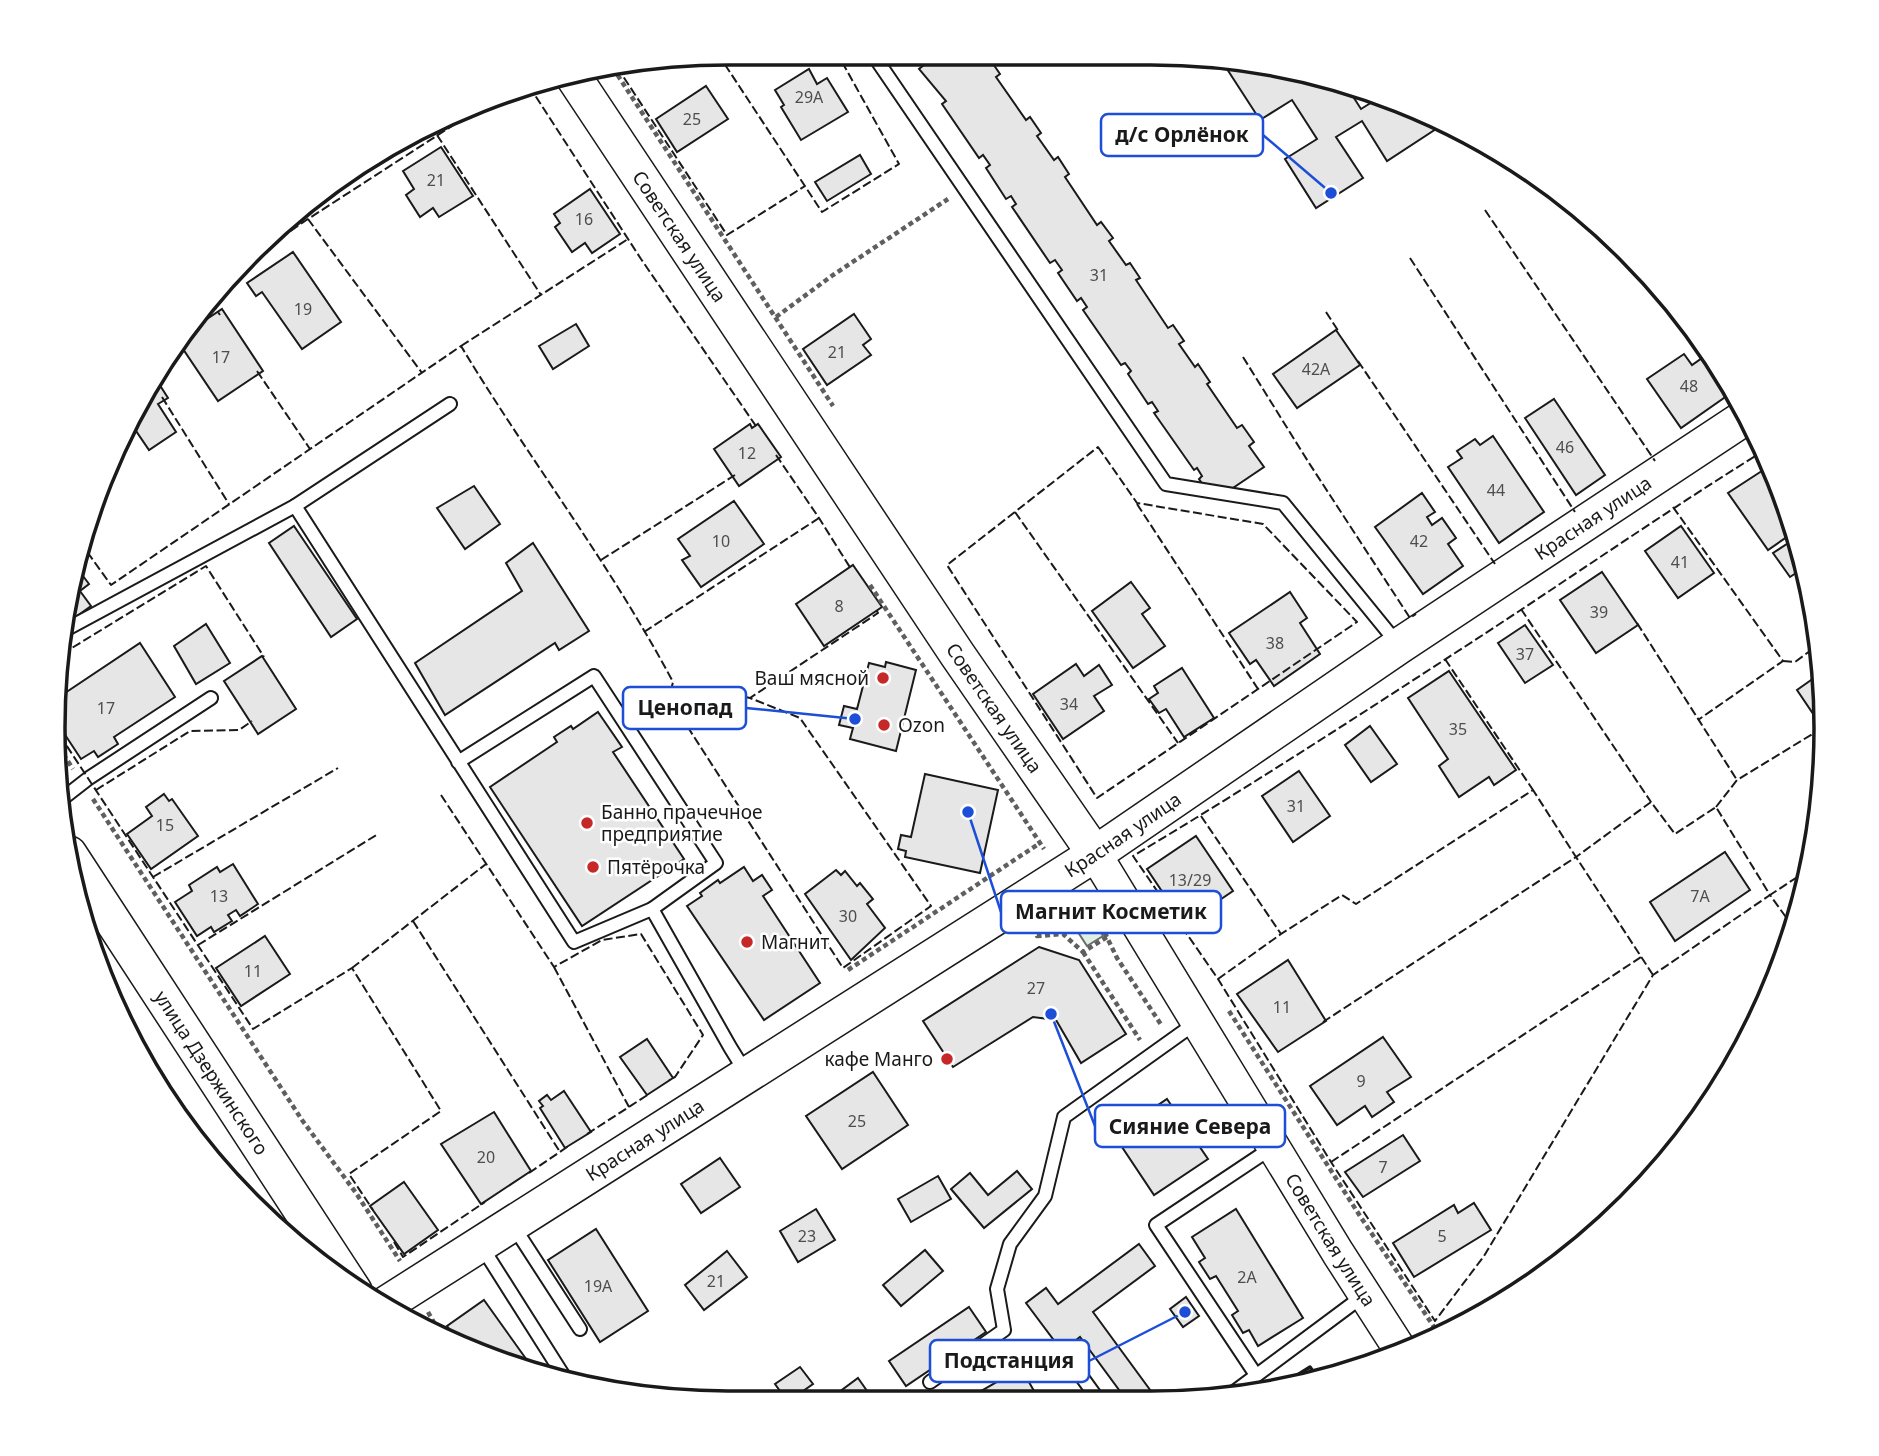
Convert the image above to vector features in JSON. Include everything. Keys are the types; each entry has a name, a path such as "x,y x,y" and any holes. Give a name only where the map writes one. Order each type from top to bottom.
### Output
{"main road":[{"name":"Советская улица","path":"577,82 957,654 1095,854"},
{"name":"Красная улица","path":"393,1300 747,1075 1067,885 1095,854 1399,646 1739,421"},
{"name":"улица Дзержинского","path":"81,873 335,1261"}],"street":[{"name":"Советская улица","path":"1095,854 1396,1344"}],"lane":[{"path":"880,65 1166,484 1283,503 1399,646"},
{"path":"73,626 295,506 450,404"},
{"path":"295,506 458,762 574,942 652,909 716,863 594,676 458,762"},
{"path":"68,794 211,698"},
{"path":"652,909 747,1075"},
{"path":"930,1382 1004,1330 997,1290 1010,1244 1045,1196 1064,1117 1197,1021"},
{"path":"1256,1375 1156,1225 1273,1147"},
{"path":"512,1224 580,1329"},
{"path":"480,1244 560,1370"},
{"path":"1243,1385 1364,1296"},
{"path":"1071,1362 1092,1391"}],"path":[{"path":"776,317 964,188"},
{"path":"868,582 1067,885 1101,925 1117,958 1171,1040"},
{"path":"66,758 302,1120 356,1193 416,1285 433,1322"},
{"path":"1063,934 1067,885"},
{"path":"1027,919 1037,936 1063,934 1083,952 1150,1055"},
{"path":"1083,952 1107,937"}],"green space":[{"path":"1080,908 1094,920 1103,936 1087,946 1074,926"}],"building":[{"path":"924,65 994,65 1000,74 996,77 1026,120 1030,117 1041,133 1037,136 1054,160 1058,157 1069,174 1065,177 1097,225 1101,222 1113,238 1109,241 1126,265 1130,263 1140,278 1136,280 1168,328 1173,325 1184,341 1179,344 1195,367 1198,364 1210,382 1207,384 1237,428 1242,425 1254,442 1249,446 1264,467 1218,498 1212,498 1199,479 1202,476 1197,468 1194,470 1154,413 1158,411 1152,402 1148,404 1128,374 1131,371 1125,363 1121,365 1083,310 1087,307 1081,298 1077,301 1058,273 1062,270 1055,260 1050,263 1012,207 1016,204 1011,196 1006,199 986,168 990,165 983,155 979,158 942,104 946,101 919,69"},
{"path":"809,69 817,84 827,78 848,112 801,140 781,107 784,105 775,90"},
{"path":"1227,69 1323,87 1353,97 1361,109 1371,103 1436,129 1387,161 1362,121 1336,137 1363,178 1316,208 1285,159 1317,139 1292,100 1260,120"},
{"path":"706,86 728,119 677,152 656,119"},
{"path":"441,147 473,196 439,217 433,208 420,217 406,195 414,189 403,171"},
{"path":"860,155 871,174 827,201 815,182"},
{"path":"590,189 620,234 592,253 585,243 572,252 555,227 560,223 554,214"},
{"path":"293,252 341,322 302,349 262,292 256,296 247,283"},
{"path":"222,309 263,371 218,401 184,350 205,320"},
{"path":"854,314 871,339 863,345 871,355 827,385 803,349"},
{"path":"576,324 589,346 553,369 539,346"},
{"path":"1336,330 1360,365 1297,408 1273,374"},
{"path":"1684,354 1692,365 1701,359 1725,397 1681,428 1647,379"},
{"path":"160,386 168,398 158,404 176,432 149,450 136,430"},
{"path":"1554,399 1605,475 1576,495 1525,418"},
{"path":"750,424 752,428 758,424 781,457 739,486 714,449"},
{"path":"1493,436 1544,512 1499,543 1448,467 1462,458 1457,451 1475,439 1480,445"},
{"path":"1762,471 1786,537 1768,550 1728,493"},
{"path":"474,486 500,524 465,549 437,508"},
{"path":"1422,493 1435,512 1427,517 1432,525 1442,518 1456,538 1448,544 1463,566 1423,594 1375,527"},
{"path":"734,501 764,544 701,587 682,560 690,556 678,539"},
{"path":"294,526 357,619 331,637 269,543"},
{"path":"1681,526 1714,573 1678,598 1645,551"},
{"path":"533,543 589,631 559,650 555,643 445,715 415,663 522,591 506,563"},
{"path":"1788,543 1796,573 1790,577 1773,553"},
{"path":"853,565 882,607 824,646 796,604"},
{"path":"1602,572 1638,625 1596,653 1560,600"},
{"path":"83,575 89,584 80,591 91,606 74,618"},
{"path":"1131,582 1150,608 1142,614 1165,646 1133,668 1092,611"},
{"path":"1290,592 1307,618 1300,623 1320,654 1274,686 1256,660 1250,664 1229,633"},
{"path":"206,624 230,663 196,684 174,646"},
{"path":"1525,625 1553,665 1525,683 1498,643"},
{"path":"140,643 175,697 114,737 118,744 98,757 94,751 81,759 65,735 66,692"},
{"path":"262,656 296,709 258,734 224,681"},
{"path":"886,662 916,670 896,751 850,739 853,728 839,725 844,706 857,709 869,663 885,667"},
{"path":"1076,664 1084,676 1099,665 1112,685 1094,696 1104,711 1063,739 1033,694"},
{"path":"1182,668 1214,718 1184,737 1166,709 1159,713 1149,699 1158,693 1154,686"},
{"path":"1449,671 1516,770 1494,785 1489,777 1459,797 1439,766 1448,759 1408,698"},
{"path":"1812,679 1814,715 1797,690"},
{"name":"Банно прачечное предприятие","path":"598,712 622,747 613,752 684,859 582,926 490,787 557,742 554,737 571,726 573,729"},
{"path":"1370,726 1397,764 1371,782 1345,745"},
{"path":"1299,771 1330,816 1293,842 1262,796"},
{"path":"925,774 998,790 980,873 905,857 906,851 898,849 901,835 911,837"},
{"path":"164,794 169,801 172,799 198,836 151,869 127,834 152,816 146,807"},
{"path":"1196,836 1233,891 1184,924 1147,869"},
{"path":"1725,852 1750,890 1675,941 1650,902"},
{"path":"233,864 258,904 240,916 236,910 228,915 232,921 214,932 211,927 197,936 175,902 192,891 189,885 217,867 220,872"},
{"path":"744,867 753,881 762,875 772,890 763,896 820,983 764,1020 687,906 718,880 720,883"},
{"path":"836,870 841,875 845,871 857,886 860,883 873,899 867,904 885,928 851,960 805,894"},
{"path":"265,936 290,974 241,1006 216,968"},
{"path":"1039,947 1079,960 1126,1034 1081,1063 1056,1020 1033,1017 953,1067 923,1021"},
{"path":"1288,960 1326,1021 1278,1052 1237,994"},
{"path":"1383,1037 1411,1077 1387,1092 1394,1102 1372,1117 1365,1106 1337,1125 1310,1086"},
{"path":"647,1039 673,1078 647,1095 620,1057"},
{"path":"873,1072 908,1125 842,1169 806,1116"},
{"path":"564,1091 591,1132 565,1148 540,1108 543,1106 539,1101 547,1095 551,1100"},
{"path":"1167,1099 1208,1159 1154,1195 1114,1135"},
{"path":"494,1112 531,1171 481,1204 441,1144"},
{"path":"1403,1135 1420,1161 1363,1197 1345,1172"},
{"path":"720,1158 740,1187 701,1213 681,1184"},
{"path":"1017,1171 1032,1189 984,1228 951,1189 970,1173 988,1195"},
{"path":"938,1176 951,1199 911,1222 898,1199"},
{"path":"404,1182 438,1230 404,1254 370,1206"},
{"path":"1474,1203 1491,1230 1414,1277 1393,1243 1454,1205 1458,1213"},
{"path":"816,1209 835,1240 798,1262 780,1231"},
{"path":"1236,1209 1303,1318 1258,1346 1249,1330 1243,1333 1232,1315 1238,1311 1216,1276 1210,1279 1199,1262 1205,1258 1192,1237"},
{"path":"596,1229 648,1311 600,1342 548,1260"},
{"path":"1139,1244 1155,1266 1093,1312 1151,1391 1120,1391 1080,1337 1062,1351 1026,1303 1046,1288 1058,1304"},
{"path":"925,1250 943,1271 901,1306 883,1285"},
{"path":"727,1251 747,1277 704,1310 685,1285"},
{"path":"1186,1297 1199,1316 1183,1327 1170,1309"},
{"path":"484,1300 527,1360 474,1341 447,1326"},
{"path":"969,1307 986,1332 906,1386 889,1361"},
{"path":"800,1367 813,1384 803,1391 780,1391 775,1384"},
{"path":"1021,1368 1034,1391 981,1391"},
{"path":"858,1378 867,1391 840,1391"}],"fence":[{"path":"725,65 822,212 899,164 844,65"},
{"path":"621,73 727,235 805,186"},
{"path":"534,94 641,259 758,429"},
{"path":"285,235 456,123"},
{"path":"437,135 541,295"},
{"path":"1485,210 1655,461"},
{"path":"308,219 422,373"},
{"path":"461,346 628,239"},
{"path":"1410,258 1575,512"},
{"path":"215,308 220,315"},
{"path":"1326,312 1339,332"},
{"path":"88,553 111,585 461,346 623,596 673,682 669,698 843,968 931,906 800,718 750,698 878,613 875,608"},
{"path":"1243,357 1410,618 1416,614"},
{"path":"1358,361 1495,564"},
{"path":"257,371 310,449"},
{"path":"162,397 229,504"},
{"path":"1098,447 1137,503 1263,524 1357,622 1097,798 947,565 1098,447"},
{"path":"776,455 851,569"},
{"path":"1756,456 1494,628 1133,856 1218,979 1331,1162 1435,1321 1484,1256 1653,975 1770,895 1786,918"},
{"path":"601,560 735,475"},
{"path":"1137,504 1258,689"},
{"path":"1673,507 1783,661 1698,720"},
{"path":"1015,512 1178,743"},
{"path":"644,632 819,518"},
{"path":"69,650 206,566 264,657"},
{"path":"1521,609 1651,802"},
{"path":"1637,623 1737,780"},
{"path":"1783,661 1795,662 1810,651"},
{"path":"1445,659 1533,790"},
{"path":"678,711 711,689 750,698"},
{"path":"96,790 190,731 239,730 252,721"},
{"path":"1716,807 1737,780 1814,733"},
{"path":"65,744 253,1029 352,968 441,1111 349,1174 373,1210"},
{"path":"153,877 338,768"},
{"path":"1218,979 1342,895 1356,904 1533,790 1576,857 1323,1022"},
{"path":"441,795 554,967 602,940 641,934 703,1035 675,1077 669,1080"},
{"path":"1653,975 1576,857 1651,802 1675,834 1716,807 1770,895 1797,877"},
{"path":"1201,816 1281,934"},
{"path":"198,945 378,834"},
{"path":"352,968 486,864"},
{"path":"413,921 560,1152"},
{"path":"1331,1162 1641,957"},
{"path":"554,967 629,1107"},
{"path":"587,1134 649,1094"},
{"path":"529,1173 570,1145"},
{"path":"394,1242 403,1257 485,1202"}],"wall":[{"path":"1297,1375 1310,1367 1313,1371"}],"place":[{"name":"д/с Орлёнок","path":"1331,193"},
{"name":"Ваш мясной","path":"883,678"},
{"name":"Ценопад","path":"855,719"},
{"name":"Ozon","path":"884,725"},
{"name":"Магнит Косметик","path":"968,812"},
{"name":"Банно прачечное предприятие","path":"587,823"},
{"name":"Пятёрочка","path":"593,867"},
{"name":"Магнит","path":"747,942"},
{"name":"Сияние Севера","path":"1051,1014"},
{"name":"кафе Манго","path":"947,1059"},
{"name":"Подстанция","path":"1185,1312"}]}
